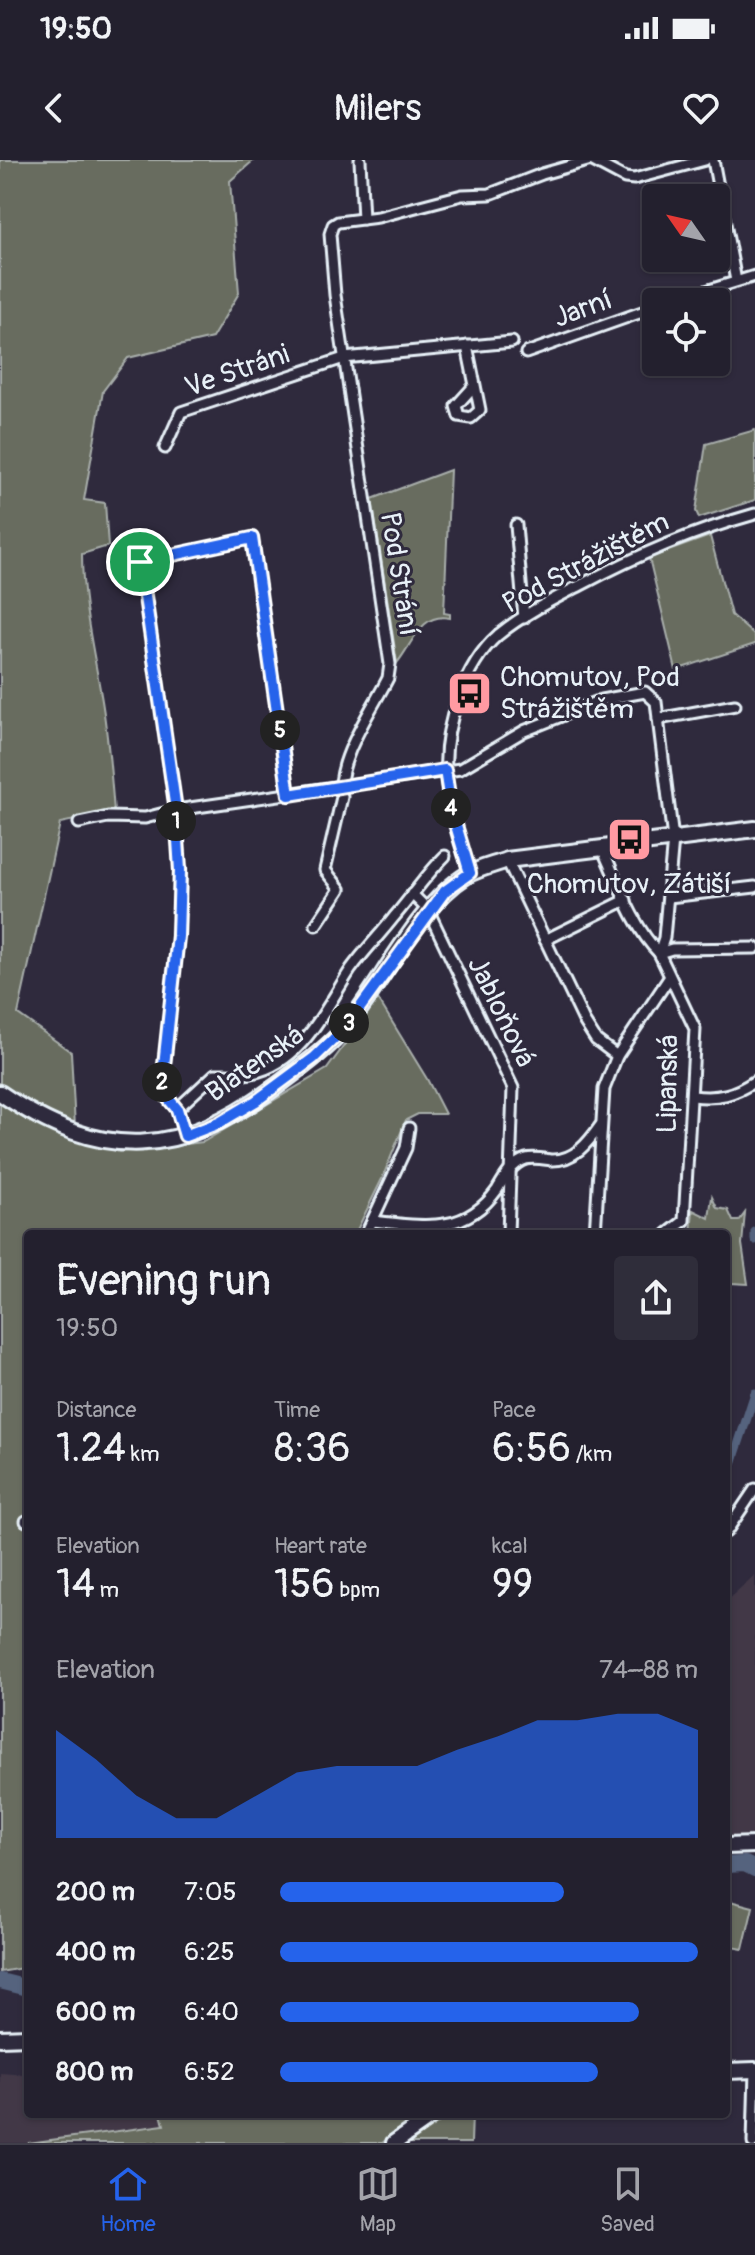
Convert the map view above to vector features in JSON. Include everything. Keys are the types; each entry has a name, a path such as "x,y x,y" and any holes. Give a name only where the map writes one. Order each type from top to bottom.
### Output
{"street":[{"path":"360,160 363,219"},
{"name":"Pod Strání","path":"316,925 340,889 325,870 342,797 340,788 344,766 388,678 390,664 344,358 330,234 333,225 462,195 490,194 591,160 625,178 634,179 705,160"},
{"path":"713,160 736,281"},
{"path":"714,288 755,276"},
{"name":"Jarní","path":"526,353 642,312"},
{"path":"344,358 512,342"},
{"path":"467,346 475,385"},
{"name":"Ve Stráni","path":"165,448 181,412 344,358"},
{"name":"Pod Strážištěm","path":"470,873 451,808 445,770 451,720 462,687 482,653 499,635 524,618 632,558 700,529 755,514"},
{"path":"516,525 524,618"},
{"path":"185,1136 177,1109 167,1097 162,1084 178,936 180,870 176,810 140,562 252,538 289,795"},
{"path":"79,823 108,817 145,818 176,810 460,769 524,731 601,700 645,692 656,702 673,839 664,938 659,953"},
{"path":"658,719 735,705"},
{"name":"Blatenská","path":"0,1093 38,1117 115,1143 150,1144 185,1136 219,1123 256,1101 314,1058 346,1027 428,910 445,891 470,873 507,860 755,829"},
{"name":"Lipanská","path":"602,848 626,900 650,944 659,953 695,1029 684,1221 672,1230"},
{"path":"177,1109 215,1074 254,1073 280,1060 301,1044 322,1019 352,968 424,877 445,856"},
{"path":"507,860 590,1030 596,1040 617,1056"},
{"path":"669,897 755,887"},
{"name":"Jabloňová","path":"412,894 428,910 513,1088 508,1230"},
{"path":"545,940 626,900"},
{"path":"659,953 672,949 755,948"},
{"path":"595,1230 604,1089 617,1056 669,978"},
{"path":"693,1096 718,1098 738,1093 755,1081"},
{"path":"372,1221 426,1230 472,1215 493,1195 512,1168 527,1158 558,1160 573,1154 587,1145 600,1126"},
{"path":"368,1230 406,1148 409,1128"},
{"path":"730,1526 755,1489"},
{"path":"730,1846 755,1845"},
{"path":"0,2038 24,2037"},
{"path":"730,2071 755,2070 753,2143"},
{"path":"394,2143 429,2118"}],"shaded area":[{"path":"755,1575 755,1839 730,1840 730,1597"},
{"path":"0,2073 24,2075 24,2118 162,2118 164,2125 28,2143 0,2143"}],"green space":[{"path":"0,160 254,160 230,181 239,293 212,338 128,358 103,391 84,500 105,503 108,546 82,554 82,572 106,724 114,812 60,823 18,1014 71,1052 75,1127 0,1088"},
{"path":"755,430 755,500 699,518 696,511 706,444"},
{"path":"450,470 444,613 450,614 450,618 440,617 424,625 397,663 372,499"},
{"path":"710,536 731,615 755,636 755,644 676,670 649,558"},
{"path":"378,999 445,1114 418,1114 406,1120 357,1230 24,1230 24,1968 0,1972 0,1099 81,1138 119,1152 203,1142 327,1069"},
{"path":"712,1197 717,1208 728,1210 733,1221 739,1221 745,1213 742,1244 748,1284 731,1283 730,1230 691,1230 693,1210 709,1218"},
{"path":"730,1901 753,1907 743,1949 730,1947"},
{"path":"162,2118 416,2118 382,2143 28,2143 164,2125"},
{"path":"443,2118 472,2118 471,2143 406,2143"}],"waterway":[{"path":"755,1232 755,1240"},
{"path":"730,1470 755,1393"},
{"path":"730,1865 745,1864 755,1869"},
{"path":"0,1981 24,1987"}],"place":[{"name":"Chomutov, Pod Strážištěm","path":"469,693"},
{"name":"Chomutov, Zátiší","path":"629,839"}],"route":[{"path":"252,538 289,795 445,770 451,808 470,873 445,891 428,910 346,1027 314,1058 256,1101 219,1123 185,1136 177,1109 167,1097 162,1084 178,936 180,870 176,810 140,562 252,538"}]}
